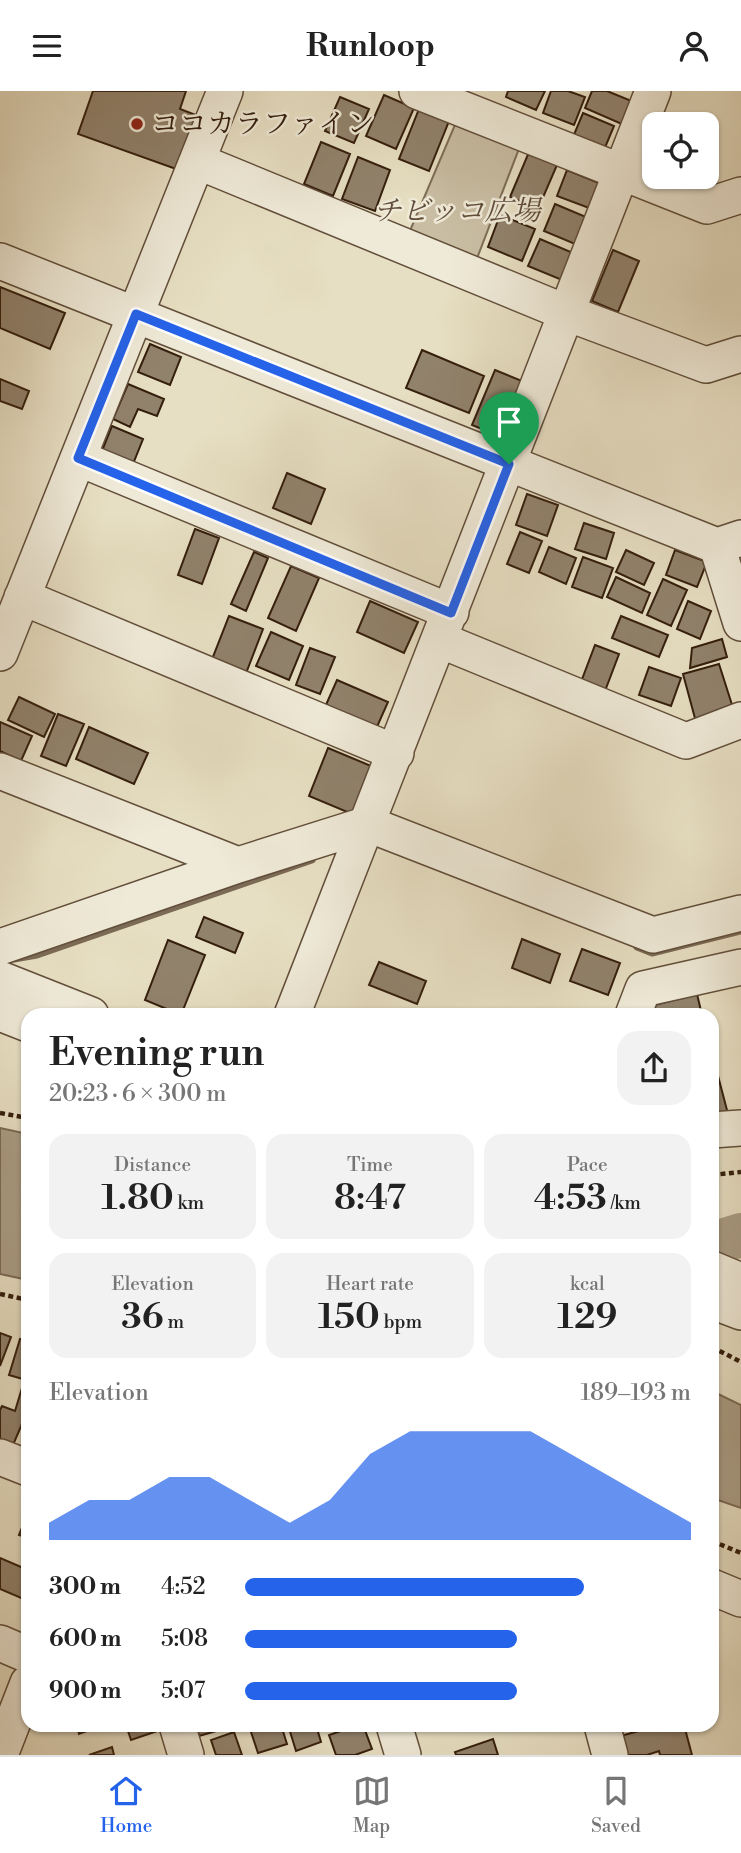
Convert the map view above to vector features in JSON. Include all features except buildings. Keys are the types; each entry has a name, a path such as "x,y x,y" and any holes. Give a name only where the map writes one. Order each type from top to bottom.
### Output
{"street":[{"path":"0,653 225,91"},
{"path":"416,91 707,206 741,195"},
{"path":"295,1008 653,91"},
{"path":"197,161 567,313 706,365 741,354"},
{"path":"0,261 509,464 729,542 741,623"},
{"path":"78,458 445,626 686,741 741,720"},
{"path":"22,597 396,753"},
{"path":"0,771 238,865"},
{"path":"0,947 238,865 368,824 653,936 741,913"},
{"path":"635,1008 643,989 741,967"},
{"path":"0,979 73,1008"},
{"path":"0,1013 21,1021"},
{"path":"719,1130 741,1128"},
{"path":"719,1272 741,1281"},
{"path":"719,1304 741,1312"},
{"path":"0,1457 21,1465"},
{"path":"719,1590 741,1599"},
{"path":"0,1643 21,1652"},
{"path":"0,1755 21,1701"},
{"path":"179,1732 186,1755"},
{"path":"396,1732 403,1755"},
{"path":"604,1732 610,1755"}],"path":[{"path":"0,1113 21,1117"},
{"path":"719,1174 741,1172"},
{"path":"0,1294 21,1298"},
{"path":"719,1351 741,1362"},
{"path":"719,1544 741,1553"}],"green space":[{"name":"チビッコ広場","path":"457,120 520,146 476,261 409,233"}],"shaded area":[{"path":"0,1128 21,1132 21,1278 0,1274"},
{"path":"719,1394 741,1405 741,1508 719,1500"}],"waterway":[{"path":"14,959 37,955 312,860"},
{"path":"637,947 652,953 741,931"},
{"path":"719,1242 741,1235"}],"place":[{"name":"ココカラファイン","path":"137,124"}],"route":[{"path":"136,314 509,464 451,613 78,458 136,314"}]}
